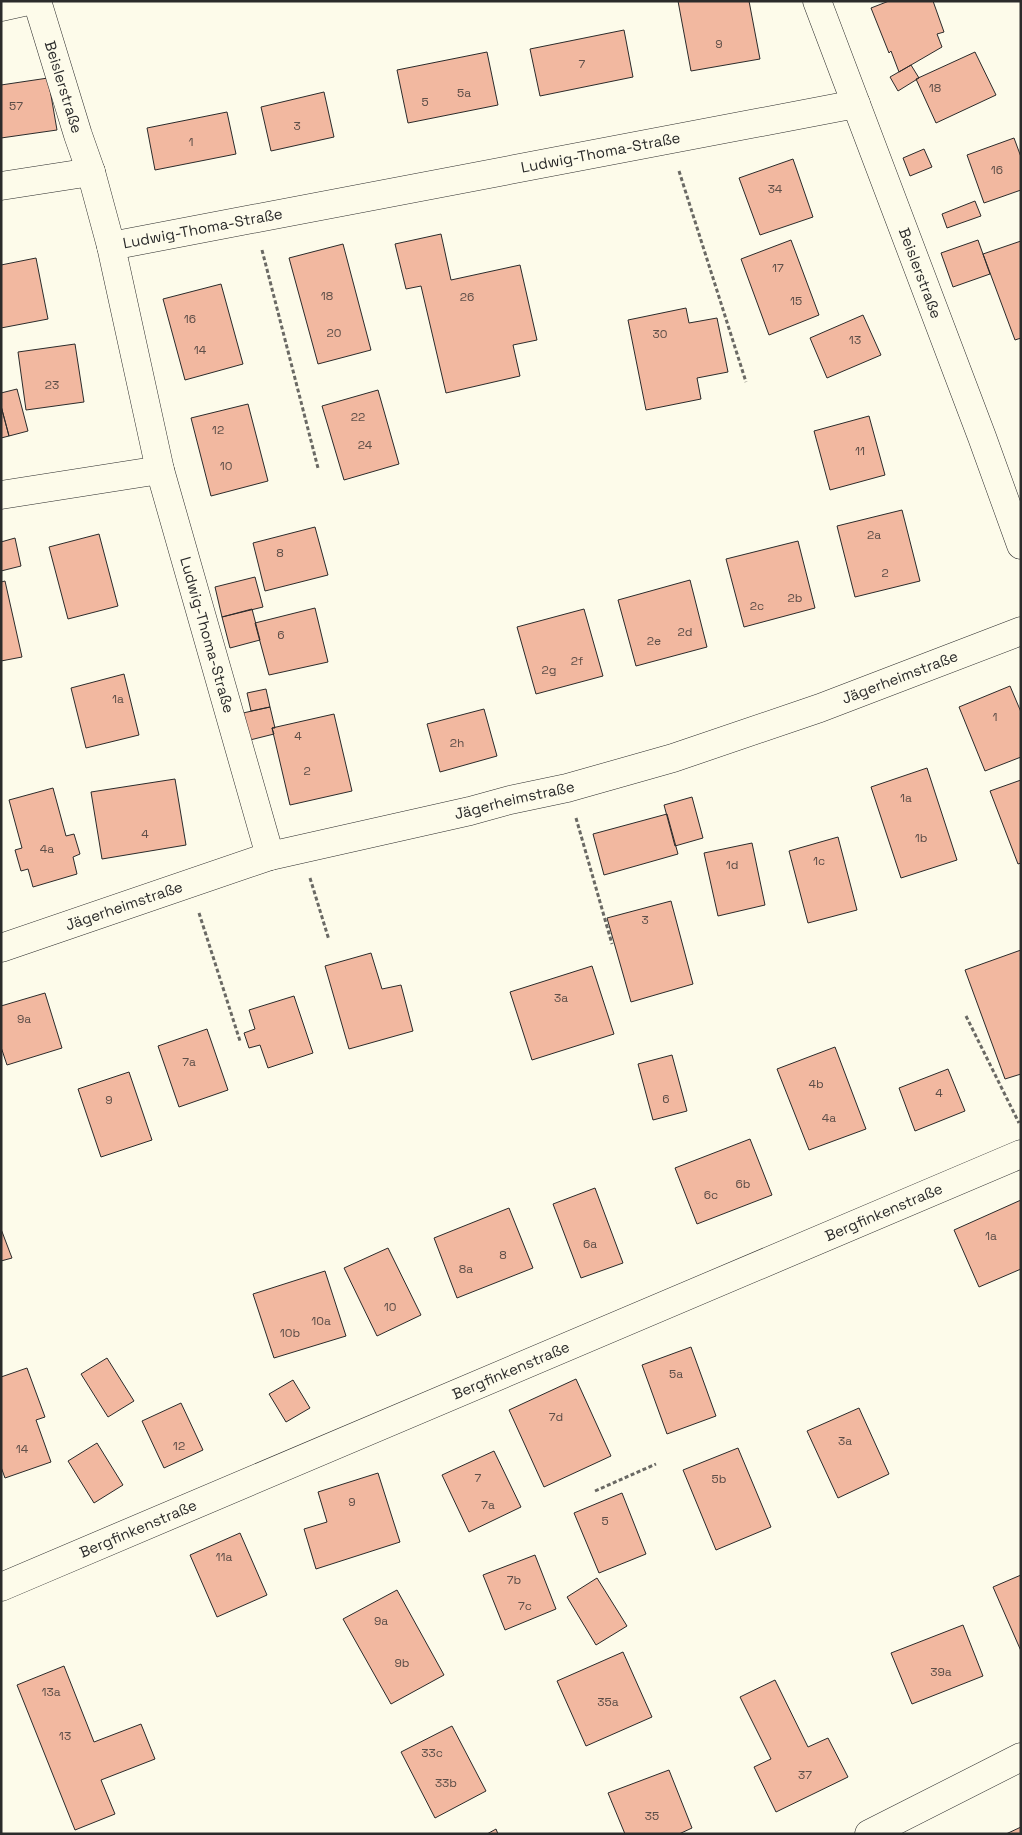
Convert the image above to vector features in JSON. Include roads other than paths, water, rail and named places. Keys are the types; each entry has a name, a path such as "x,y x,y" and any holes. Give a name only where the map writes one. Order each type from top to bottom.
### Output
{"street":[{"path":"1,7 28,1"},
{"name":"Beislerstraße","path":"37,1 91,172 111,246"},
{"name":"Beislerstraße","path":"818,1 1021,545"},
{"name":"Ludwig-Thoma-Straße","path":"270,856 160,470 111,246 856,104"},
{"path":"1,186 91,172"},
{"path":"1,495 160,470"},
{"name":"Jägerheimstraße","path":"1,948 270,856 567,788 672,758 820,708 1021,631"},
{"name":"Bergfinkenstraße","path":"1,1587 1021,1154"},
{"path":"869,1834 1021,1757"}]}
